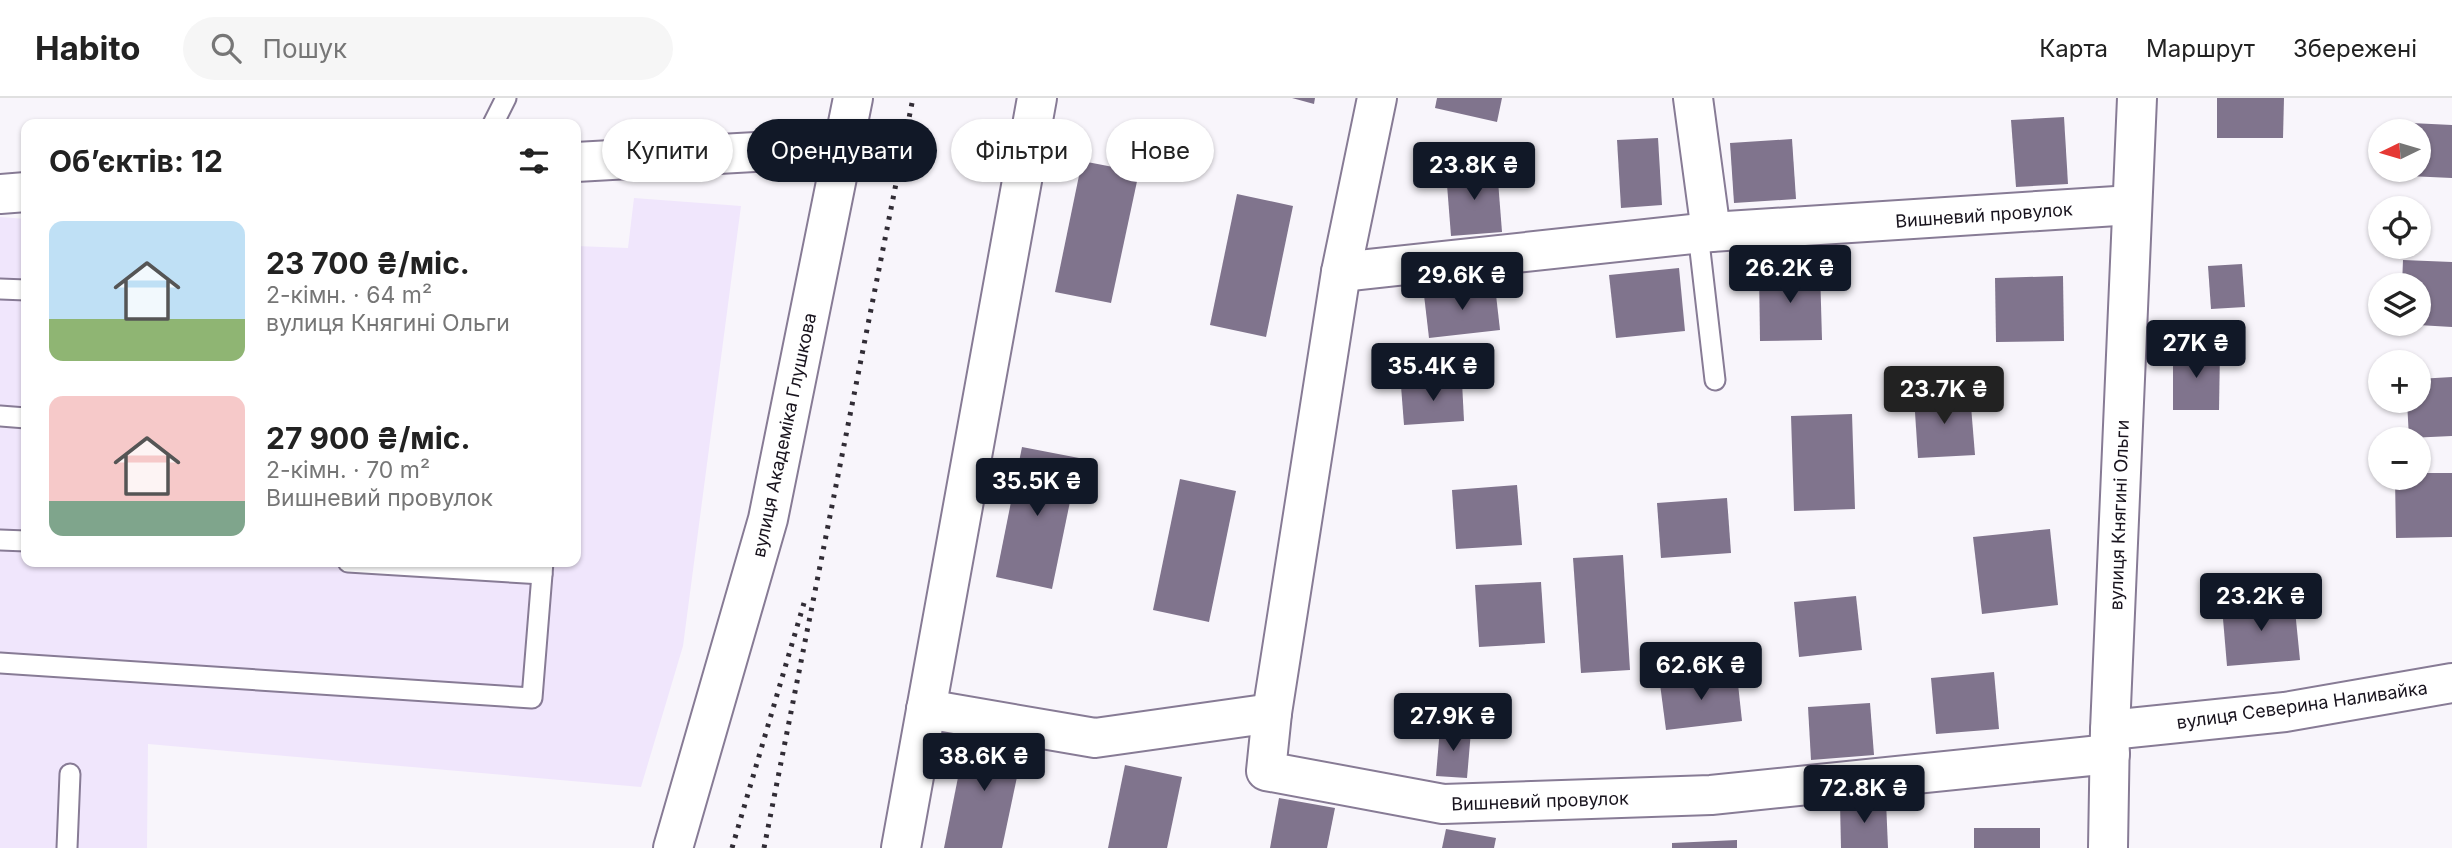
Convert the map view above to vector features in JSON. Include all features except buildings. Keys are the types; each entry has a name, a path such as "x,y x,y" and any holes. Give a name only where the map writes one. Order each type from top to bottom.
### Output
{"street":[{"name":"вулиця Академіка Глушкова","path":"849,119 853,98"},
{"path":"901,848 1037,98"},
{"name":"Вишневий провулок","path":"1377,98 1341,272 1272,713 1266,771 1443,804 1711,795 2110,742"},
{"path":"1693,98 1704,233"},
{"name":"вулиця Княгині Ольги","path":"2108,848 2137,98"},
{"path":"581,162 747,152"},
{"name":"вулиця Академіка Глушкова","path":"673,848 768,519 837,182"},
{"path":"0,194 21,192"},
{"name":"Вишневий провулок","path":"1341,272 1704,233 2132,205"},
{"name":"вулиця Северина Наливайка","path":"2110,742 2452,683"},
{"path":"926,709 1095,738 1272,713"}],"lane":[{"path":"496,119 506,98"},
{"path":"1704,233 1715,380"},
{"path":"0,289 21,290"},
{"path":"0,416 21,418"},
{"path":"0,540 21,541"},
{"path":"0,663 532,698 542,568 510,567"},
{"path":"68,848 70,774"}],"shaded area":[{"path":"634,198 741,206 683,646 641,787 148,744 147,848 0,848 0,217 21,219 21,567 581,567 581,246 628,248"}],"railway":[{"path":"764,848 913,98"},
{"path":"732,848 804,603"}]}
